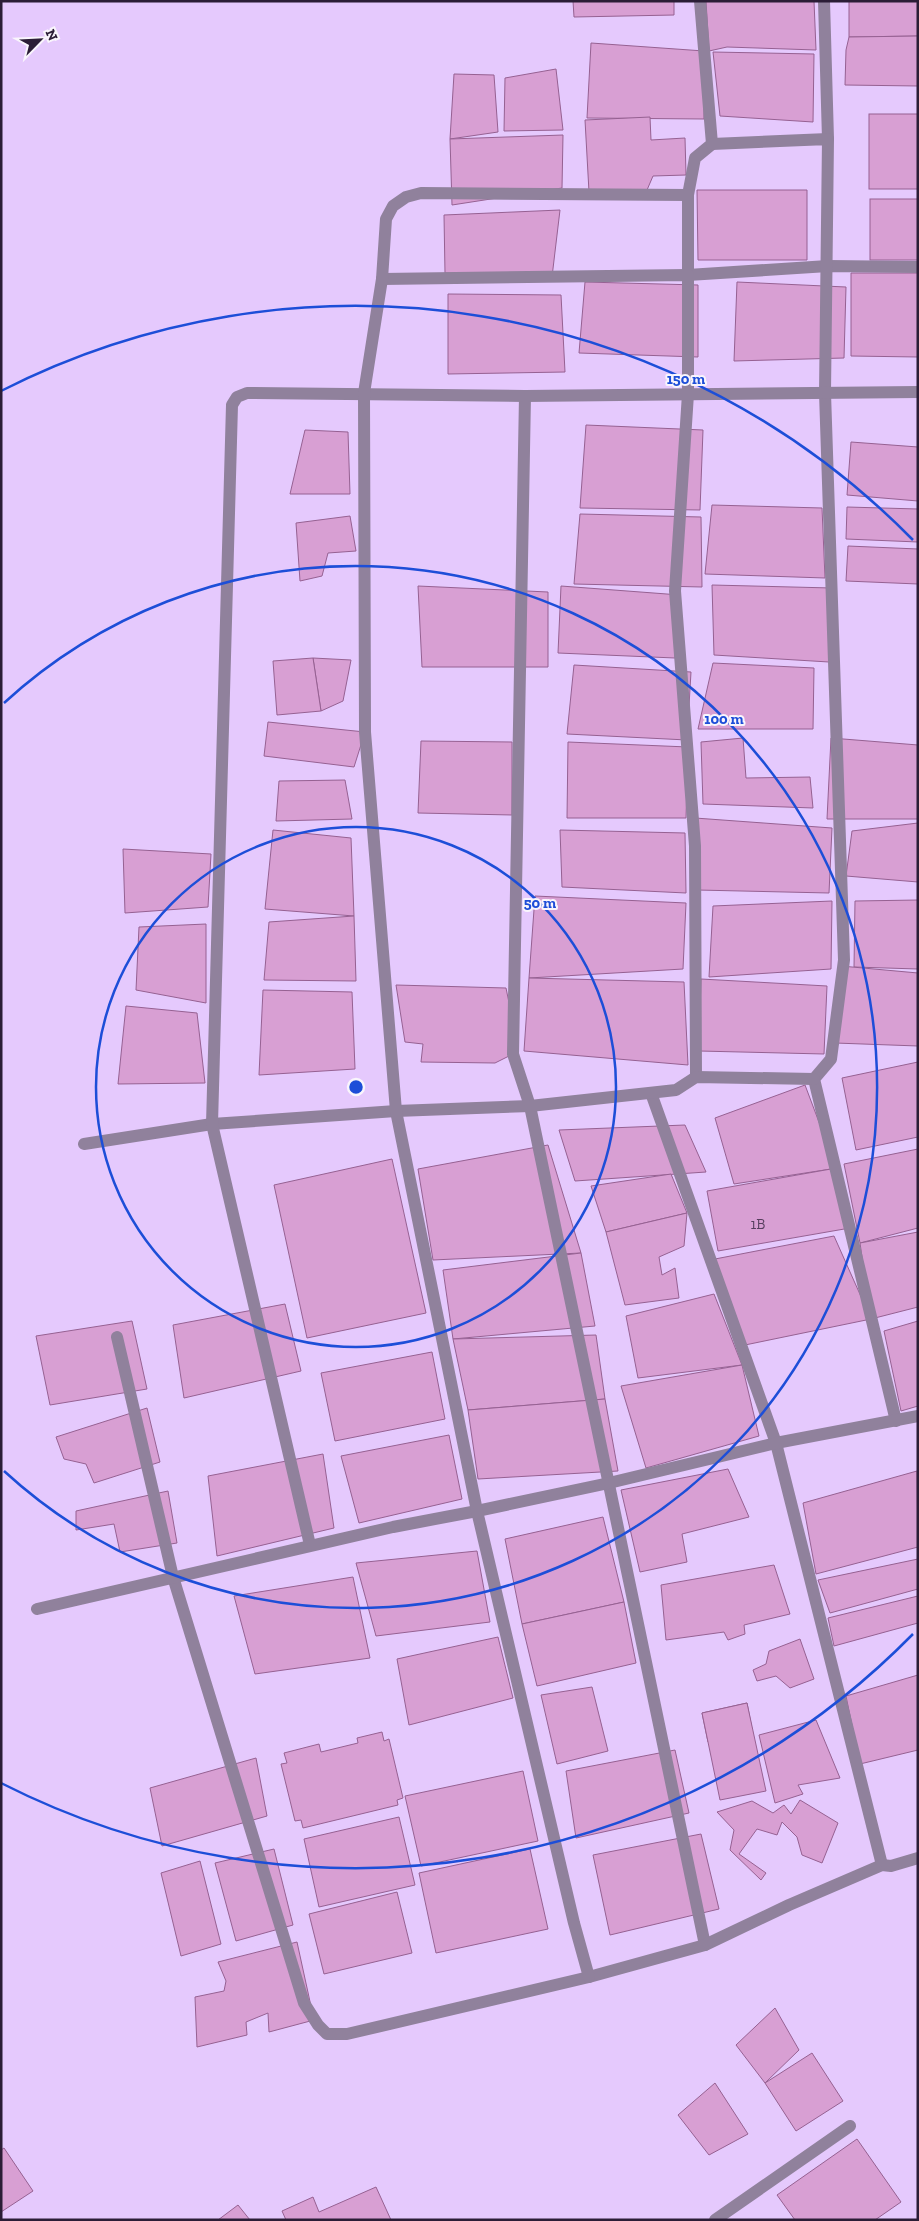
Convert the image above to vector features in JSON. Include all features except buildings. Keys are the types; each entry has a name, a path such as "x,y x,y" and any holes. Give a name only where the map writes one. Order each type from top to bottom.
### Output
{"street":[{"path":"700,1 712,144"},
{"path":"814,1079 831,1059 844,960 825,393 828,139 824,1"},
{"path":"696,1077 696,846 675,591 688,394 688,195 695,158 712,144 828,139"},
{"path":"589,1977 574,1923 477,1512 396,1111 365,732 364,393 382,279 386,219 393,206 406,197 422,193 688,195"},
{"path":"382,279 688,275 828,266 918,267"},
{"path":"310,1545 212,1124 232,405 237,397 247,393 525,396 918,392"},
{"path":"525,396 513,1054 530,1106 705,1945"},
{"path":"84,1144 212,1124 396,1111 530,1106 651,1093 676,1090 696,1077 814,1079"},
{"path":"814,1079 896,1422"},
{"path":"651,1093 776,1443 882,1865"},
{"path":"117,1337 173,1577 304,2003 318,2025 327,2034 347,2034 589,1977 705,1945 789,1905 882,1865 891,1866 918,1858"},
{"path":"38,1608 392,1527 477,1512 609,1483 776,1443 896,1422 918,1416"},
{"path":"715,2220 850,2126"}]}
